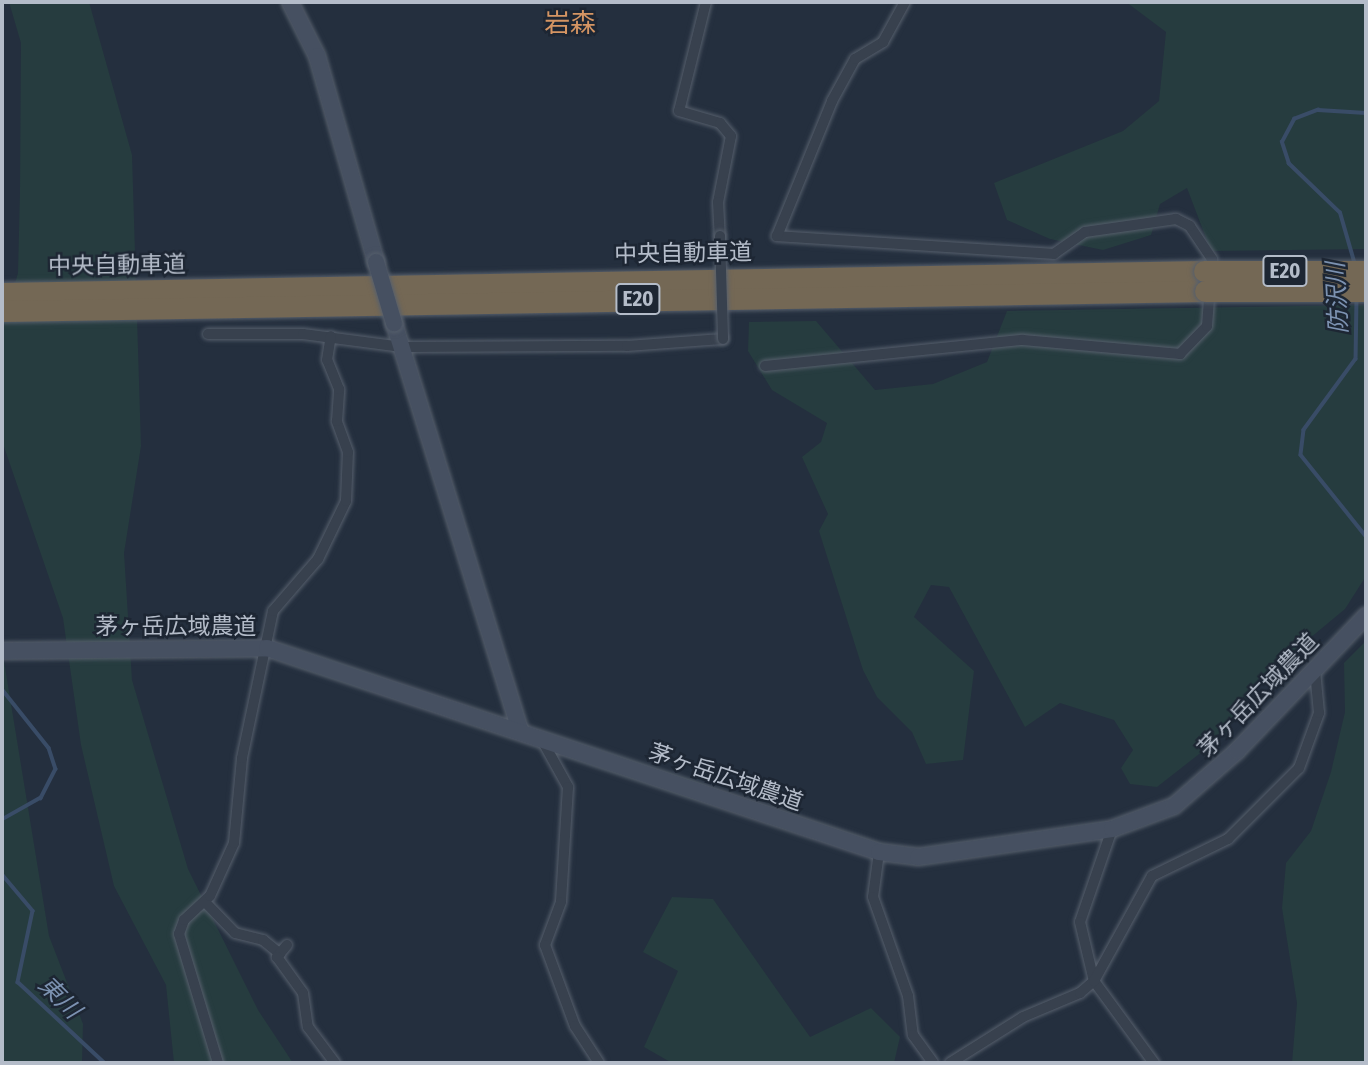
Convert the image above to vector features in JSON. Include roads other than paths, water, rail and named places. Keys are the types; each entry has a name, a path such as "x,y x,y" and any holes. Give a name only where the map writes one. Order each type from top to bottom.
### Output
{"highway":[{"name":"中央自動車道","path":"2,311 72,301 1204,281 1366,271"},
{"name":"中央自動車道","path":"1204,281 1366,291"},
{"name":"中央自動車道","path":"2,293 72,301"}],"street":[{"path":"290,2 317,56 394,323 520,730"},
{"path":"208,334 331,336 402,347 627,346 723,339 718,202 731,136 720,123 679,111 706,2"},
{"path":"765,366 1023,340 1180,354 1207,326 1212,259 1190,226 1177,219 1085,232 1054,254 777,236 832,101 855,59 883,43 905,2"},
{"path":"218,1063 179,934 184,920 205,902 234,843 242,758 279,597 318,559 346,501 348,452 337,421 339,389 327,360 331,336"},
{"name":"茅ヶ岳広域農道","path":"2,651 267,648 520,730 879,852 937,856 1112,829 1174,806 1203,784 1366,616"},
{"path":"950,1063 1094,981 1152,876 1228,839 1299,768 1319,713 1315,671"},
{"path":"540,737 568,787 561,902 545,945 575,1026 599,1063"},
{"path":"1112,829 1080,922 1094,981 1154,1063"},
{"path":"879,852 873,897 908,996 913,1035 933,1063"},
{"path":"205,902 235,933 264,940 283,949 303,993 308,1027 335,1063"}],"waterway":[{"name":"防沢川","path":"1355,265 1340,213 1289,164 1282,142 1294,119 1318,110 1366,113"},
{"name":"防沢川","path":"1357,298 1356,359 1304,430 1301,455 1366,536"},
{"name":"東川","path":"2,689 49,748 56,769 41,798 2,820"},
{"name":"東川","path":"2,874 33,911 18,982 105,1063"}],"district":[{"name":"岩森","path":"570,24"}]}
